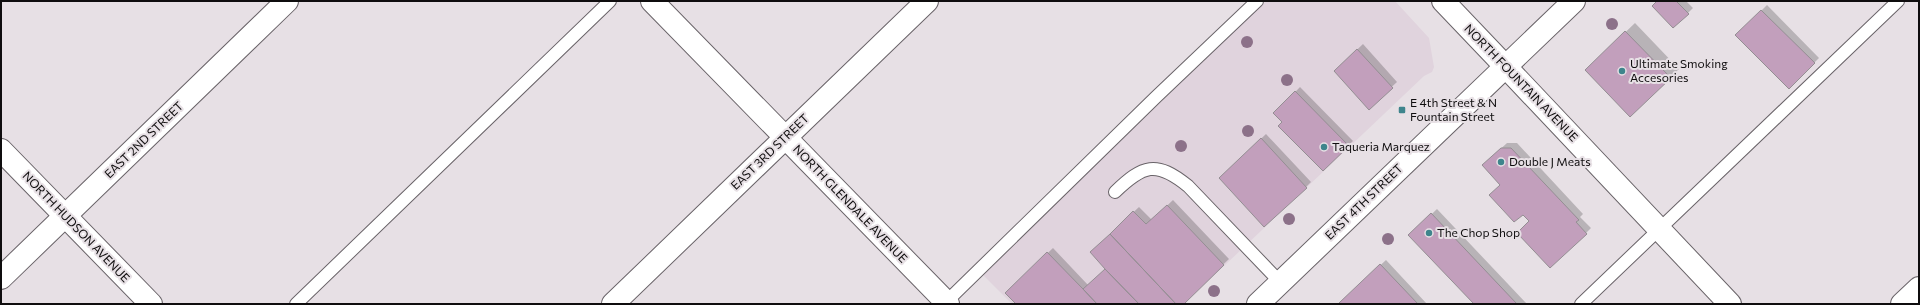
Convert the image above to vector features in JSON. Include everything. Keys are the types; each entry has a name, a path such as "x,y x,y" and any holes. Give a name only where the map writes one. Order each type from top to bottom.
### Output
{"street":[{"name":"EAST 2ND STREET","path":"1,278 287,1"},
{"name":"NORTH GLENDALE AVENUE","path":"652,1 946,303"},
{"name":"EAST 3RD STREET","path":"613,304 927,1"},
{"name":"NORTH FOUNTAIN AVENUE","path":"1443,1 1730,304"},
{"name":"EAST 4TH STREET","path":"1258,304 1574,1"},
{"name":"NORTH HUDSON AVENUE","path":"1,150 151,304"},
{"path":"1902,304 1919,288"}],"lane":[{"path":"296,304 610,1"},
{"path":"946,303 1156,97 1257,1"},
{"path":"1581,304 1898,1"},
{"path":"1115,192 1131,176 1149,168 1172,173 1188,186 1280,282"}],"shaded area":[{"path":"1266,1 1395,1 1429,38 1434,67 1432,72 1424,76 1184,304 1012,304 982,274"}],"building":[{"path":"1657,1 1676,1 1689,14 1673,28 1652,6"},
{"path":"1761,10 1815,63 1789,89 1735,35"},
{"path":"1625,31 1671,78 1630,117 1585,70"},
{"path":"1357,49 1393,88 1369,110 1334,71"},
{"path":"1295,91 1349,146 1323,171 1278,126 1282,122 1273,113"},
{"path":"1261,138 1307,188 1264,227 1219,178"},
{"path":"1501,148 1511,148 1579,220 1576,222 1587,234 1550,268 1517,233 1529,221 1523,215 1514,222 1489,195 1500,185 1482,165"},
{"path":"1167,205 1224,265 1184,304 1176,304 1110,234 1133,211 1146,224"},
{"path":"1431,213 1517,304 1474,304 1408,235"},
{"path":"1110,234 1176,304 1139,304 1105,269 1090,252"},
{"path":"1047,252 1097,304 1016,304 1005,293"},
{"path":"1380,264 1418,304 1339,303"},
{"path":"1105,269 1139,304 1097,304 1083,289"}],"place":[{"name":"Ultimate Smoking Accesories","path":"1622,71"},
{"name":"E 4th Street & N Fountain Street","path":"1402,110"},
{"name":"Taqueria Marquez","path":"1324,147"},
{"name":"Double J Meats","path":"1501,162"},
{"name":"The Chop Shop","path":"1429,233"}]}
